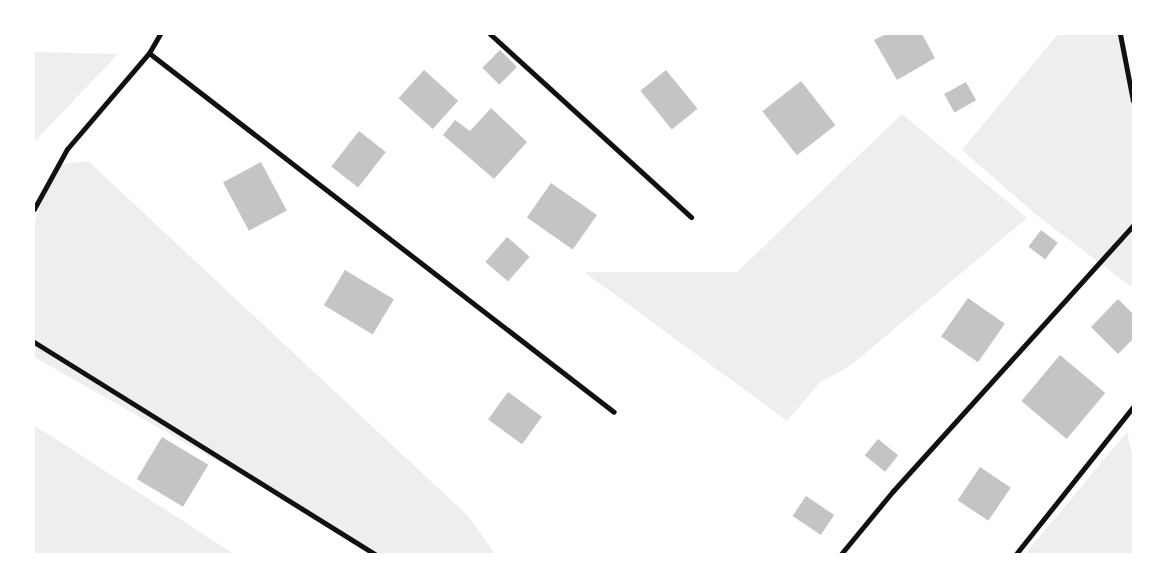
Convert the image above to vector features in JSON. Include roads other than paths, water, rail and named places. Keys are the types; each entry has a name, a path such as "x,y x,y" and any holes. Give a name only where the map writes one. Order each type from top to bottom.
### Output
{"street":[{"path":"34,209 67,149 150,53 159,34"},
{"path":"490,34 691,217"},
{"path":"1120,34 1133,101"},
{"path":"150,53 614,412"},
{"path":"841,554 893,491 1133,225"},
{"path":"34,342 375,554"},
{"path":"1016,554 1133,407"}]}
